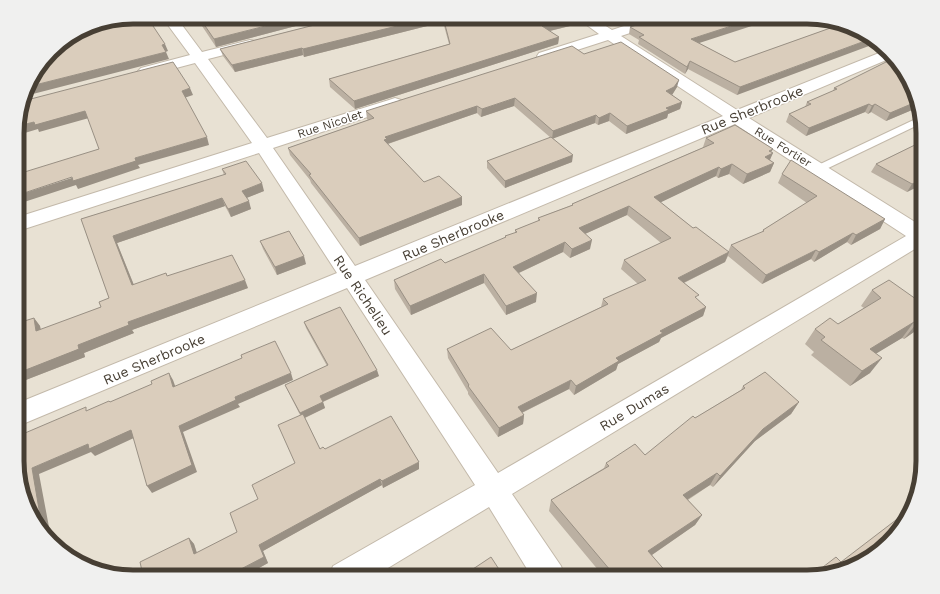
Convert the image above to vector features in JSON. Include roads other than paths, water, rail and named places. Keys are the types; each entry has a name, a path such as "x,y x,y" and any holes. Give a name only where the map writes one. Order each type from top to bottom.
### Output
{"street":[{"name":"Rue Richelieu","path":"174,24 262,146 494,490 545,570"},
{"name":"Rue Fortier","path":"594,24 916,232"},
{"path":"532,59 643,24"},
{"path":"130,75 264,40"},
{"name":"Rue Sherbrooke","path":"24,413 884,56"},
{"name":"Rue Nicolet","path":"24,222 413,98"},
{"name":"Rue Dumas","path":"356,570 494,490 916,240"}],"lane":[{"path":"818,169 916,123"}]}
